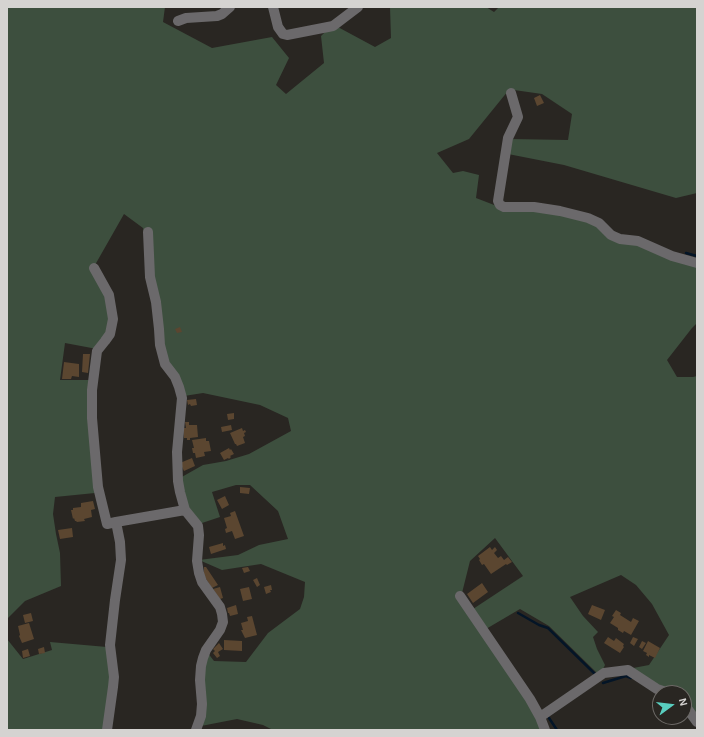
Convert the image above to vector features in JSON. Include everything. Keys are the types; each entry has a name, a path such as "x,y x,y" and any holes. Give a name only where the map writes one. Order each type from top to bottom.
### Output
{"street":[{"path":"178,21 186,18 217,16 222,14 230,7"},
{"path":"273,7 278,27 283,34 287,35 333,26 358,7"},
{"path":"511,93 518,117 508,138 498,200 500,205 504,207 534,207 560,211 588,218 599,223 611,235 620,239 638,241 672,256 697,263"},
{"path":"148,232 150,277 156,302 160,345 165,364 175,377 180,387 182,398 177,458 179,487 185,510 198,526 199,535 197,561 199,573 202,582 220,607 223,622 220,630 206,650 203,658 200,680 202,704 201,716 196,730"},
{"path":"94,268 109,294 113,319 110,334 97,351 92,390 92,418 98,487 107,524 185,510"},
{"path":"107,730 114,677 110,645 121,560 120,542 116,522"},
{"path":"460,596 530,699 545,730"},
{"path":"540,717 604,673 628,670 652,686"}],"green space":[{"path":"7,7 165,7 163,22 212,48 272,37 289,58 276,85 286,94 324,63 321,36 327,30 336,26 375,47 391,38 390,7 486,7 494,12 499,7 697,7 697,193 676,198 564,165 508,154 510,139 568,140 572,114 542,94 514,90 508,91 469,139 437,153 453,173 463,171 479,175 476,198 502,208 537,209 587,220 634,243 697,266 697,323 667,360 677,377 697,376 697,718 692,711 692,685 659,685 628,669 649,665 669,635 652,604 636,585 621,575 570,597 583,616 598,632 593,637 605,665 602,671 598,674 549,626 520,609 486,629 473,609 523,576 495,538 470,561 462,593 529,705 542,730 273,730 263,725 237,719 201,726 202,680 207,652 214,661 246,662 268,633 300,609 304,597 305,582 261,564 222,570 199,560 238,555 259,545 288,539 278,511 250,485 236,485 212,492 220,517 199,524 189,511 180,478 203,465 226,461 249,454 291,431 288,418 260,405 203,393 184,396 166,355 154,275 143,228 124,214 95,265 105,290 109,309 110,327 105,338 97,349 65,343 60,380 91,380 95,493 55,497 53,514 60,553 61,586 25,601 7,619"},
{"path":"7,639 23,659 52,650 50,642 107,647 112,679 107,730 7,730"}],"building":[{"path":"540,95 544,103 537,106 534,98"},
{"path":"180,327 182,332 177,333 175,329"},
{"path":"83,354 90,354 88,373 82,372"},
{"path":"64,362 79,364 79,377 72,376 71,379 62,379"},
{"path":"196,399 197,405 188,405 187,400"},
{"path":"234,413 234,419 228,420 227,414"},
{"path":"185,422 189,422 189,425 197,425 198,437 190,438 190,440 184,438 183,428 186,428"},
{"path":"231,425 232,430 222,432 221,427"},
{"path":"242,428 243,431 245,430 246,432 244,433 245,436 243,437 245,443 237,446 230,433"},
{"path":"206,438 206,441 209,441 211,451 204,452 205,456 196,458 195,453 193,453 192,448 194,448 192,440"},
{"path":"229,448 234,454 230,456 231,457 229,459 224,460 220,453"},
{"path":"192,458 195,466 184,471 180,463"},
{"path":"240,487 250,488 249,494 240,493"},
{"path":"225,496 229,505 222,509 217,500"},
{"path":"93,501 95,509 91,510 92,517 84,519 85,521 77,522 74,518 73,519 71,510 73,510 73,508 81,507 81,503"},
{"path":"235,511 244,536 235,539 232,531 226,533 225,529 227,528 224,518 231,516 230,513"},
{"path":"72,528 73,537 60,539 58,530"},
{"path":"223,543 223,546 225,545 226,549 211,554 209,547"},
{"path":"490,547 492,550 495,547 497,550 494,553 498,558 501,556 504,560 508,557 512,562 507,565 506,564 491,574 484,564 482,565 478,556"},
{"path":"204,567 206,567 218,585 212,588 204,576"},
{"path":"248,567 250,571 244,573 242,568"},
{"path":"257,578 260,585 257,587 253,580"},
{"path":"482,583 488,592 473,603 467,594"},
{"path":"271,585 271,592 266,594 264,587"},
{"path":"220,587 223,598 220,599 213,589"},
{"path":"249,587 252,599 243,601 240,589"},
{"path":"236,605 238,614 230,616 227,608"},
{"path":"592,605 605,610 601,620 588,614"},
{"path":"616,610 621,613 620,615 631,622 633,618 639,621 631,635 624,631 623,633 610,623"},
{"path":"31,613 33,621 25,623 23,615"},
{"path":"252,616 257,635 245,638 241,630 243,630 241,623 248,621 247,617"},
{"path":"29,623 34,639 22,643 19,636 18,626"},
{"path":"608,637 614,641 616,638 624,644 624,647 620,653 604,643"},
{"path":"633,637 638,639 634,646 630,643"},
{"path":"224,640 242,641 242,651 224,650"},
{"path":"642,641 646,643 642,649 639,647"},
{"path":"648,641 660,648 655,658 649,655 649,657 646,655 647,653 643,651"},
{"path":"219,643 223,649 218,652 220,656 217,658 213,653 215,651 213,649"},
{"path":"44,647 45,653 39,654 38,649"},
{"path":"28,649 30,656 23,658 22,651"}],"waterway":[{"path":"686,253 697,256"},
{"path":"518,613 539,625 548,628 595,674"},
{"path":"603,683 626,676 631,678"},
{"path":"549,718 557,730"}]}
